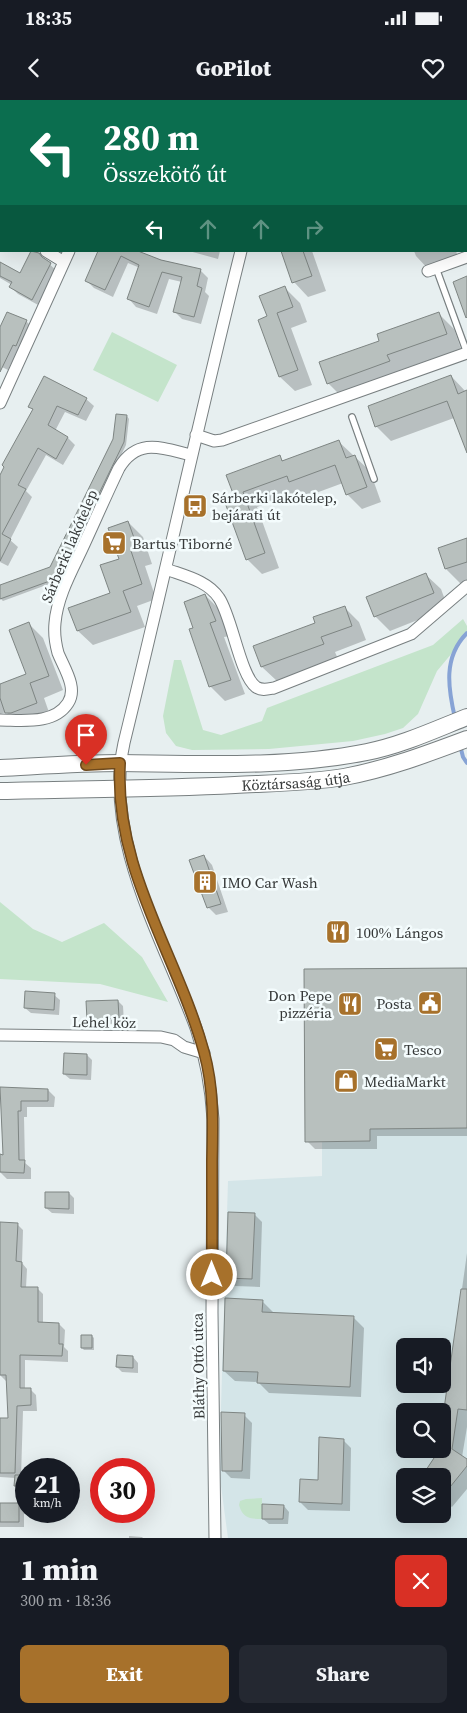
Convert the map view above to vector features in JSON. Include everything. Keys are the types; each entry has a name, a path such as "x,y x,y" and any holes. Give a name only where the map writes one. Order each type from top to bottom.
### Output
{"street":[{"path":"0,403 66,257 49,252"},
{"name":"Bláthy Ottó utca","path":"215,1538 212,1313 213,1119 211,1087 204,1053 184,994 153,923 137,879 126,841 119,788 120,763 191,455 241,252"},
{"path":"432,269 467,257"},
{"path":"196,435 214,441 222,440 467,354"},
{"name":"Sárberki lakótelep","path":"0,720 39,720 61,711 68,703 71,693 70,680 58,652 54,635 55,615 64,588 125,458 134,451 157,447 191,455"},
{"path":"166,569 201,582 211,589 220,600 247,675 256,687 264,690 274,688 411,634 467,586"},
{"name":"Köztársaság útja","path":"0,768 120,763 241,764 306,761 369,752 409,740 467,717"},
{"name":"Köztársaság útja","path":"0,791 148,789 280,783 343,777 394,765 467,739"},
{"name":"Lehel köz","path":"0,1035 161,1038 174,1040 184,1047 204,1053"}],"lane":[{"path":"432,269 467,354"},
{"path":"352,417 374,479"}],"shaded area":[{"path":"467,1128 467,1538 228,1538 219,1471 228,1181 322,1176 322,1142 369,1141 370,1129"}],"green space":[{"path":"112,332 177,365 158,402 93,370"},
{"path":"463,619 467,626 467,635 437,671 418,714 403,728 353,741 269,749 192,750 176,746 166,733 163,716 174,660 181,660 203,730 221,735 262,721 267,708 433,645"},
{"path":"0,902 33,929 62,942 104,923 142,957 168,1002 100,984 0,979"},
{"path":"262,1498 262,1519 250,1518 242,1513 239,1505 240,1501"}],"building":[{"path":"30,252 39,253 51,263 32,300 9,287 12,282 0,276 0,262 20,273"},
{"path":"98,252 141,252 161,260 201,269 197,286 202,288 194,317 173,312 182,277 162,272 149,307 127,299 139,265 121,256 105,290 85,281"},
{"path":"281,252 303,252 312,276 292,283"},
{"path":"467,276 467,317 466,318 453,282"},
{"path":"285,286 293,307 277,313 298,370 279,377 258,320 267,316 259,296"},
{"path":"7,312 27,320 16,346 13,345 0,372 0,327"},
{"path":"439,312 447,334 387,355 390,361 327,384 319,362 379,341 377,334"},
{"path":"451,375 458,394 467,390 467,453 447,401 375,427 368,406"},
{"path":"44,376 87,398 78,415 57,406 48,425 68,437 56,459 38,448 18,485 26,489 2,534 11,539 0,561 0,475 4,467 2,465 33,409 28,407"},
{"path":"116,414 127,415 124,442 58,578 0,599 0,585 50,567 113,439"},
{"path":"339,440 346,458 355,455 367,487 346,495 335,465 289,482 287,476 243,492 265,553 246,560 224,500 234,496 226,475 280,455 282,461"},
{"path":"128,521 138,549 131,551 142,584 123,591 131,612 77,631 68,608 110,593 100,565 119,559 108,528"},
{"path":"467,538 467,562 445,569 438,548"},
{"path":"426,573 434,593 374,617 366,597"},
{"path":"205,594 216,621 210,623 231,680 209,687 189,629 193,628 184,602"},
{"path":"345,606 352,626 321,637 324,644 261,667 253,646 315,623 313,617"},
{"path":"29,622 49,676 30,683 37,703 11,713 5,713 0,698 0,684 26,674 9,630"},
{"name":"IMO Car Wash","path":"204,855 221,904 207,908 189,860"},
{"name":"Tesco","path":"467,968 467,1128 370,1129 370,1141 305,1142 304,969"},
{"path":"25,991 55,993 54,1010 24,1008"},
{"path":"118,1000 119,1018 87,1020 86,1001"},
{"path":"64,1053 87,1054 87,1075 63,1074"},
{"path":"0,1087 48,1089 48,1101 21,1101 21,1111 18,1111 19,1160 25,1160 24,1173 0,1172 0,1154 3,1155"},
{"path":"45,1192 69,1192 69,1209 45,1208"},
{"path":"228,1212 255,1213 252,1279 226,1278"},
{"path":"0,1222 18,1223 16,1261 22,1262 21,1287 38,1287 38,1322 59,1323 59,1344 63,1344 62,1356 20,1355 20,1388 31,1388 31,1405 17,1406 15,1473 0,1473 0,1418 8,1418 6,1375 0,1375"},
{"path":"461,1289 467,1289 467,1410 458,1409 452,1449 467,1459 467,1466 451,1486 451,1468 427,1468 434,1458 451,1458 451,1403 445,1403 446,1393 451,1393 451,1360"},
{"path":"225,1298 263,1300 262,1312 354,1316 350,1387 257,1383 258,1372 223,1371"},
{"path":"81,1335 92,1335 92,1348 81,1348"},
{"path":"117,1355 133,1356 133,1368 116,1367"},
{"path":"221,1412 245,1413 242,1471 222,1471"},
{"path":"319,1437 344,1439 342,1504 299,1502 300,1479 318,1480"},
{"path":"0,1503 15,1503 15,1522 0,1522"},
{"path":"262,1504 284,1505 283,1519 262,1519"}],"waterway":[{"path":"455,718 449,673 454,652 459,642 467,633"},
{"path":"460,745 463,757 467,763"}],"place":[{"name":"Sárberki lakótelep, bejárati út","path":"195,506"},
{"name":"Bartus Tiborné","path":"114,543"},
{"name":"IMO Car Wash","path":"205,882"},
{"name":"100% Lángos","path":"338,932"},
{"name":"Posta","path":"430,1003"},
{"name":"Don Pepe pizzéria","path":"350,1004"},
{"name":"Tesco","path":"386,1049"},
{"name":"MediaMarkt","path":"346,1081"}],"route":[{"path":"86,765 120,763 119,788 124,828 137,879 153,923 184,994 204,1053 211,1087 213,1119 212,1275"}]}
